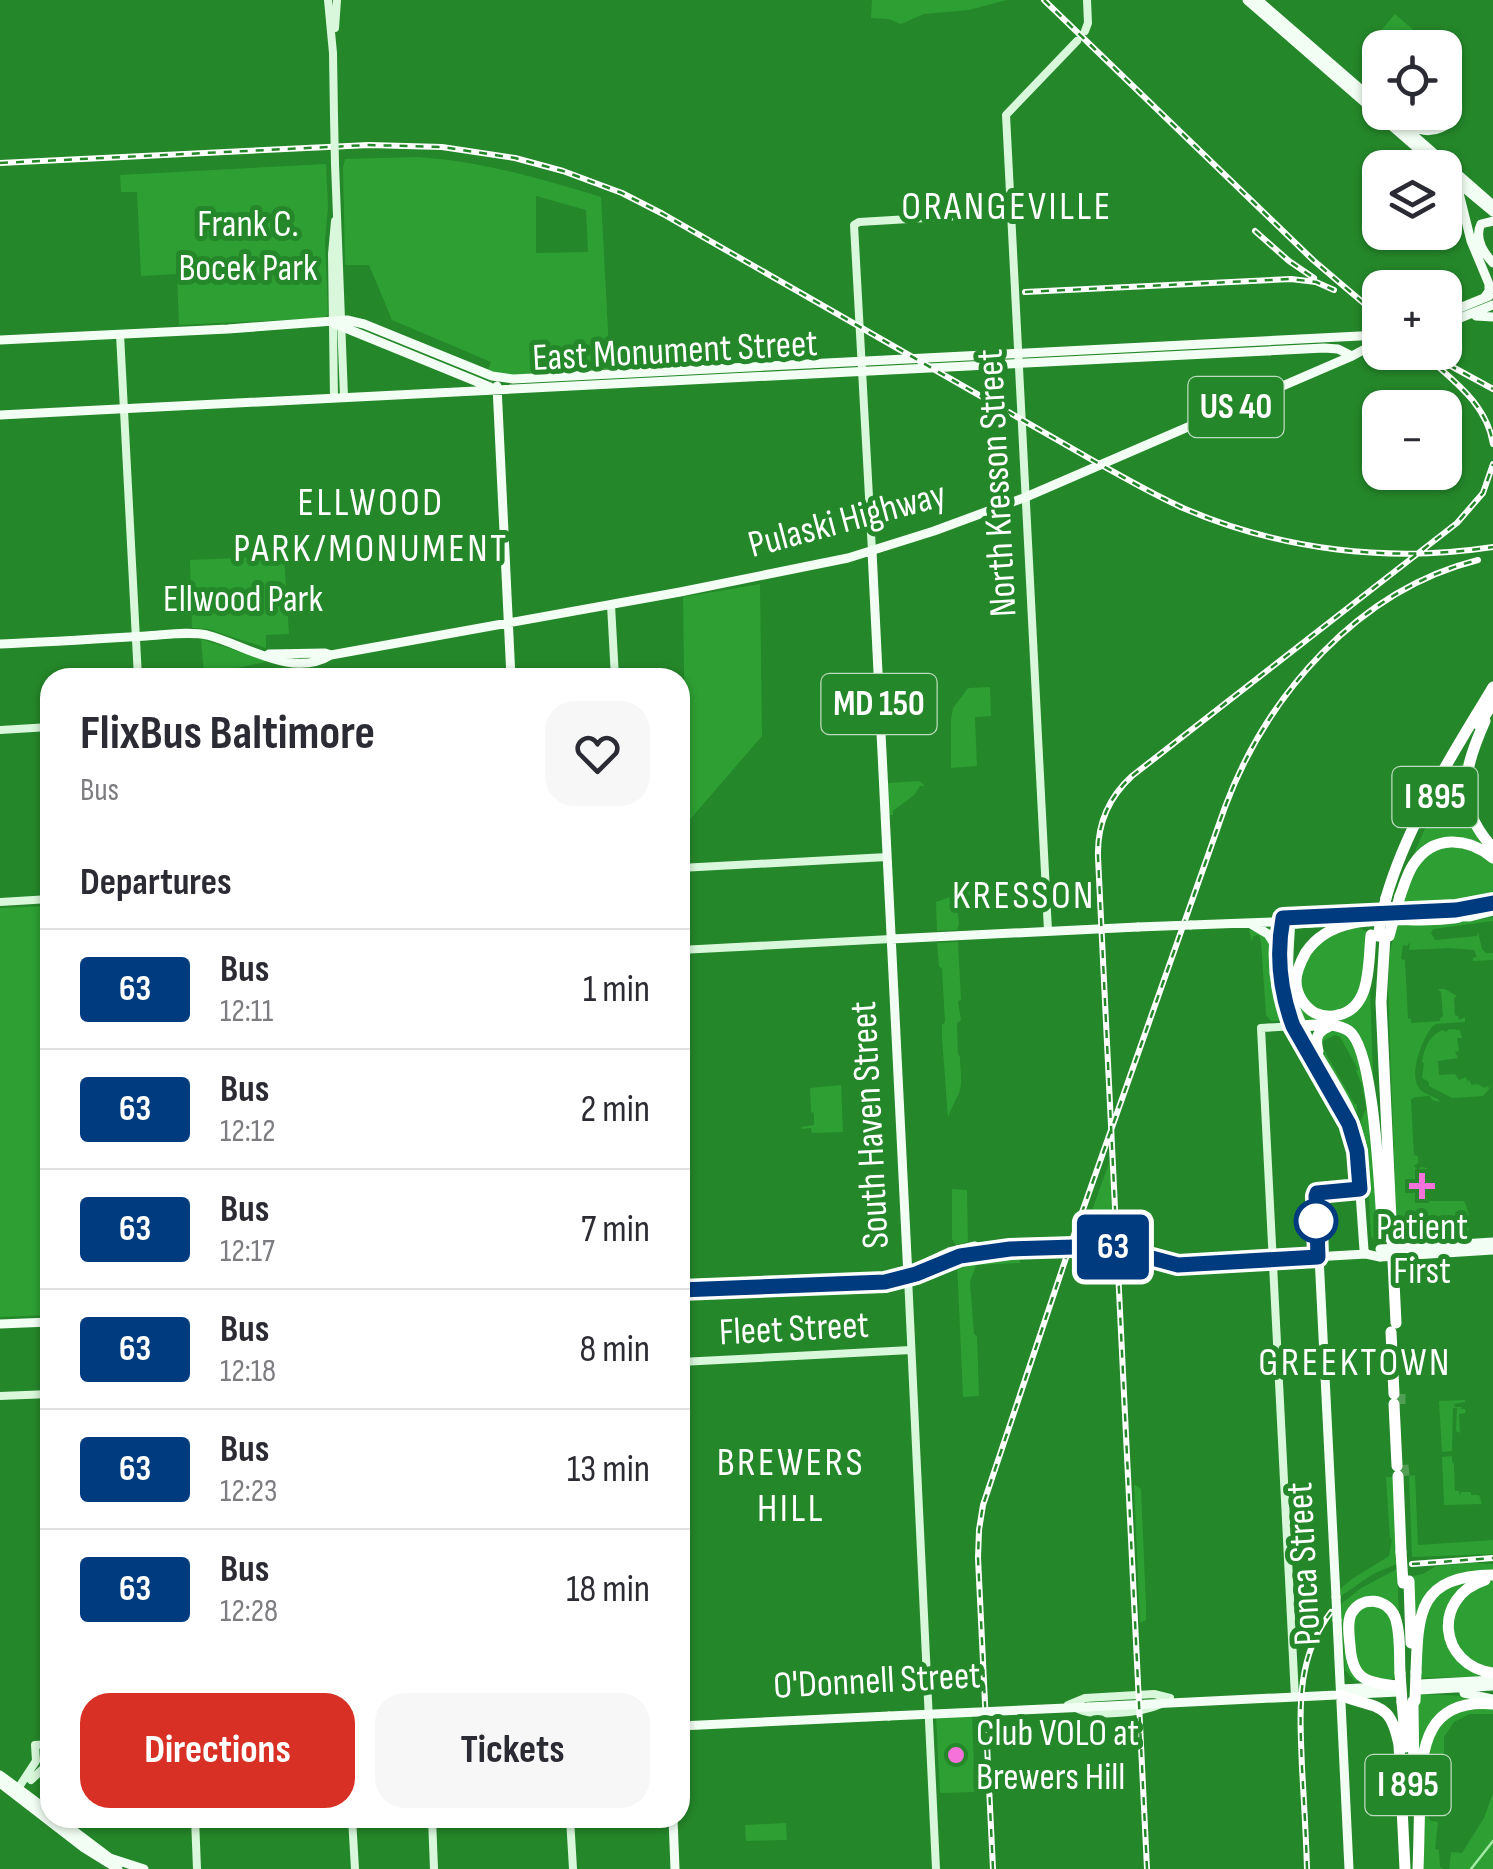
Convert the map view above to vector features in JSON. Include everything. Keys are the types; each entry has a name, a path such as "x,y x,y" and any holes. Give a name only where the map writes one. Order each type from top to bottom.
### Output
{"highway":[{"name":"I 895","path":"1412,1869 1406,1582 1374,998 1381,936 1396,866 1412,828 1493,687"},
{"name":"I 895","path":"1390,898 1420,826 1493,704"},
{"path":"1493,704 1474,750 1466,789 1471,819 1493,848"},
{"path":"1390,898 1420,856 1433,847 1466,842 1493,858"},
{"path":"1381,936 1365,988 1351,1010 1336,1016 1323,1015 1300,999 1296,987 1298,969 1309,948 1324,934 1357,923 1459,918"},
{"name":"I 895","path":"1381,936 1388,1250"},
{"path":"1298,1026 1344,1028 1360,1047 1372,1107 1388,1250"},
{"path":"1318,1052 1318,1034 1332,1026"},
{"path":"1408,1687 1418,1623 1430,1596 1454,1582 1493,1576"},
{"path":"1412,1869 1422,1761 1429,1734 1451,1710 1472,1704 1493,1689 1481,1671 1463,1661 1452,1644 1448,1626 1451,1608 1472,1584 1493,1576"},
{"path":"1362,1603 1382,1603 1394,1616 1408,1687 1365,1680 1353,1666 1349,1620 1362,1603"},
{"name":"I 895","path":"1408,1687 1414,1720 1412,1869"},
{"path":"1340,1692 1379,1706 1395,1726 1412,1869"}],"main road":[{"path":"1247,0 1420,150"},
{"path":"1258,0 1362,90"},
{"path":"1407,130 1426,150"},
{"path":"1463,178 1493,208"},
{"path":"1463,178 1493,195"},
{"path":"1462,183 1493,208"},
{"path":"1462,198 1471,241 1490,284 1489,296 1462,307"},
{"path":"1493,221 1481,224 1478,234 1493,263"},
{"path":"1462,318 1493,306"},
{"path":"1468,316 1493,317"},
{"path":"0,340 364,324 498,384 511,668"},
{"name":"East Monument Street","path":"0,414 1362,339"},
{"name":"East Monument Street","path":"1018,359 1324,348 1352,356"},
{"name":"Pulaski Highway","path":"1352,356 1362,350"},
{"name":"Pulaski Highway","path":"294,659 611,605 824,564 872,551 1026,497 1362,353"},
{"name":"MD 150","path":"872,551 886,857"},
{"name":"US 40","path":"0,644 203,634 256,652 294,659"},
{"name":"US 40","path":"256,652 270,664 294,659"},
{"name":"Pulaski Highway","path":"294,659 326,659 331,655"},
{"name":"South Haven Street","path":"886,857 908,1274"},
{"path":"1284,921 1456,910 1493,903"},
{"path":"891,938 1413,916 1470,918 1493,911"},
{"path":"1284,921 1282,991 1349,1124 1357,1151 1368,1239 1388,1250 1493,1250"},
{"path":"1284,921 1298,1026 1318,1052 1356,1122 1362,1148 1366,1254"},
{"path":"1246,922 1273,938 1280,956"},
{"name":"Ponca Street","path":"1349,1869 1316,1196 1362,1188"},
{"path":"908,1274 964,1248 1089,1240 1126,1245 1190,1264"},
{"path":"690,1289 885,1282 960,1256 994,1250 1096,1245 1119,1248 1146,1262 1178,1265 1493,1242"},
{"path":"0,1324 40,1322"},
{"path":"1339,1668 1350,1681 1371,1687"},
{"path":"1466,1682 1480,1687"},
{"name":"O'Donnell Street","path":"690,1723 1340,1692 1466,1682 1493,1689"},
{"name":"O'Donnell Street","path":"1340,1692 1371,1687 1493,1689"},
{"path":"1431,1690 1467,1693 1493,1689"},
{"path":"0,1775 40,1811"},
{"path":"0,1783 40,1806"},
{"path":"60,1828 118,1869"},
{"path":"70,1828 112,1859 144,1869"},
{"path":"673,1828 675,1869"}],"street":[{"path":"328,0 339,234 339,398"},
{"path":"333,53 337,0"},
{"path":"1085,31 1088,0"},
{"name":"North Kresson Street","path":"1048,931 1006,115 1077,41"},
{"path":"872,551 854,225 1010,212"},
{"path":"120,334 138,668"},
{"path":"611,605 614,668"},
{"path":"0,730 40,728"},
{"path":"690,867 886,857"},
{"path":"0,902 40,900"},
{"path":"690,949 891,938"},
{"path":"1295,1694 1261,1028 1298,1026"},
{"name":"South Haven Street","path":"908,1274 936,1869"},
{"name":"Fleet Street","path":"690,1361 911,1350"},
{"path":"0,1396 40,1394"},
{"name":"O'Donnell Street","path":"929,1710 1069,1705 1085,1698 1154,1694 1166,1700"},
{"name":"O'Donnell Street","path":"1069,1705 1085,1713 1135,1712 1166,1700"},
{"path":"18,1792 36,1761 35,1745 40,1745"},
{"path":"36,1761 40,1763"},
{"path":"18,1792 40,1770"},
{"path":"195,1828 197,1869"},
{"path":"353,1828 355,1869"},
{"path":"432,1828 434,1869"},
{"path":"570,1828 572,1869"}],"green space":[{"path":"872,0 1007,0 969,10 924,14 901,24 871,18"},
{"path":"1395,14 1414,30 1381,30"},
{"path":"418,157 466,163 601,197 610,369 507,375 488,370 491,362 392,320 369,265 345,265 345,159","holes":["536,196 586,210 588,252 536,253"]},
{"name":"Frank C. Bocek Park","path":"326,164 325,318 179,325 177,274 141,276 137,192 121,192 120,175"},
{"name":"Ellwood Park","path":"284,556 289,634 266,635 266,648 208,629 192,628 190,560"},
{"path":"760,584 762,736 690,819 690,668 684,668 683,597"},
{"name":"Ellwood Park","path":"201,639 266,662 237,668 203,668"},
{"path":"990,687 991,716 975,717 977,766 951,768 953,708 968,688"},
{"path":"1471,748 1464,798 1493,851 1443,840 1403,879 1429,819"},
{"path":"919,781 925,786 920,786 889,815 888,783"},
{"path":"1465,846 1493,863 1493,900 1400,909 1416,866 1434,849"},
{"path":"984,885 982,895 956,901 957,930 937,931 936,902"},
{"path":"40,906 40,1315 0,1317 0,908"},
{"path":"1493,917 1493,921 1433,929 1431,933 1435,940 1477,936 1478,932 1482,949 1493,953 1493,960 1473,961 1477,957 1474,950 1409,950 1410,942 1403,945 1401,959 1405,960 1411,1023 1440,1021 1443,1016 1438,989 1457,996 1455,1015 1459,1020 1465,1017 1465,1022 1432,1027 1417,1059 1417,1085 1440,1102 1430,1096 1411,1100 1414,1155 1418,1156 1414,1166 1418,1170 1427,1168 1427,1173 1416,1177 1417,1201 1464,1201 1469,1226 1463,1238 1425,1239 1423,1234 1417,1241 1397,1242 1388,989 1396,923 1467,922"},
{"path":"1358,927 1368,932 1361,990 1346,1009 1326,1012 1308,1004 1299,982 1313,951 1326,939"},
{"path":"1249,930 1262,933 1275,949 1284,1011 1278,1021 1271,1021 1266,1015 1261,942 1259,935 1253,936 1252,942"},
{"path":"958,942 961,1085 948,1118 942,968 937,943"},
{"path":"1370,989 1374,1100 1358,1035 1304,1021 1299,1010 1299,1002 1331,1019"},
{"path":"1331,1029 1345,1033 1358,1051 1372,1142 1379,1243 1371,1236 1366,1150 1360,1122 1366,1109 1362,1085 1358,1069 1340,1037 1335,1035 1323,1041 1322,1047 1357,1105 1357,1112 1320,1048 1322,1033"},
{"path":"1460,1030 1462,1038 1457,1038 1459,1051 1455,1052 1458,1058 1438,1061 1439,1075 1455,1074 1459,1080 1466,1077 1468,1084 1468,1079 1472,1085 1489,1085 1487,1089 1493,1084 1483,1096 1452,1098 1422,1078 1428,1043 1438,1032"},
{"path":"841,1085 843,1132 812,1133 811,1128 802,1129 814,1125 810,1088"},
{"path":"1110,1160 1113,1234 1084,1233"},
{"path":"952,1189 967,1190 968,1242 956,1245 952,1239"},
{"path":"1020,1254 1020,1263 976,1265 970,1282 979,1396 963,1397 957,1261 974,1256"},
{"path":"1465,1400 1454,1404 1466,1413 1459,1414 1460,1433 1456,1431 1457,1408 1453,1408 1452,1451 1442,1452 1439,1401"},
{"path":"1452,1456 1455,1491 1460,1496 1461,1492 1479,1495 1482,1504 1444,1505 1442,1457"},
{"path":"1415,1475 1418,1545 1493,1540 1493,1554 1412,1557 1409,1476"},
{"path":"1386,1477 1393,1477 1397,1564 1373,1574 1341,1596 1340,1589 1352,1579 1389,1556 1392,1539"},
{"path":"1134,1484 1141,1489 1146,1620 1140,1623"},
{"path":"1493,1564 1493,1571 1472,1573 1422,1600 1415,1617 1413,1576 1436,1566"},
{"path":"1397,1569 1400,1642 1399,1623 1376,1599 1347,1618 1361,1681 1355,1681 1345,1670 1341,1604"},
{"path":"1480,1578 1457,1594 1448,1641 1493,1676 1422,1678 1421,1625 1439,1591"},
{"path":"1493,1581 1493,1670 1460,1650 1454,1635 1453,1611 1481,1583"},
{"path":"1369,1604 1385,1609 1393,1623 1397,1678 1377,1681 1355,1665 1352,1621 1355,1613"},
{"path":"1419,1694 1485,1700 1454,1705 1419,1757"},
{"path":"1493,1705 1493,1714 1470,1714 1454,1722 1444,1737 1439,1806 1428,1817 1438,1822 1435,1849 1439,1850 1440,1867 1444,1869 1421,1869 1426,1746 1451,1712"},
{"name":"Club VOLO at Brewers Hill","path":"972,1716 975,1792 940,1793 936,1717"},
{"path":"1493,1793 1493,1869 1449,1869 1451,1852 1462,1853 1484,1818"},
{"path":"786,1823 787,1840 746,1841 745,1825"}],"waterway":[{"path":"1471,1869 1493,1841"}],"tunnel":[{"path":"1400,1394 1400,1404"},
{"path":"1403,1465 1404,1476"}],"railway":[{"path":"1044,0 1313,260 1362,302"},
{"path":"0,163 369,145 442,147 515,158 622,193 663,214 1183,508 1258,534 1335,549 1414,554 1493,547"},
{"path":"1255,231 1314,278"},
{"path":"1025,292 1291,279 1316,282 1334,290"},
{"path":"1442,370 1477,406 1493,444"},
{"path":"1458,370 1493,389"},
{"path":"1147,1869 1098,857 1102,823 1116,793 1132,776 1457,523 1483,493 1493,464"},
{"path":"993,1869 978,1558 983,1505 1225,807 1265,725 1322,653 1356,622 1394,596 1434,575 1478,560"},
{"path":"1412,1564 1493,1558"},
{"path":"1307,1869 1302,1687 1311,1648 1331,1612"}],"bus line":[{"name":"63","path":"690,1289 885,1282 960,1256 1010,1249 1107,1246 1178,1265 1318,1257 1317,1193 1360,1189 1357,1151 1349,1124 1287,1010 1280,974 1283,918 1456,910 1493,903"}],"place":[{"name":"Patient First","path":"1422,1186"},
{"name":"Club VOLO at Brewers Hill","path":"956,1755"}],"district":[{"name":"ORANGEVILLE","path":"1007,207"},
{"name":"ELLWOOD PARK/MONUMENT","path":"371,526"},
{"name":"KRESSON","path":"1024,896"},
{"name":"GREEKTOWN","path":"1355,1363"},
{"name":"BREWERS HILL","path":"791,1486"}]}
